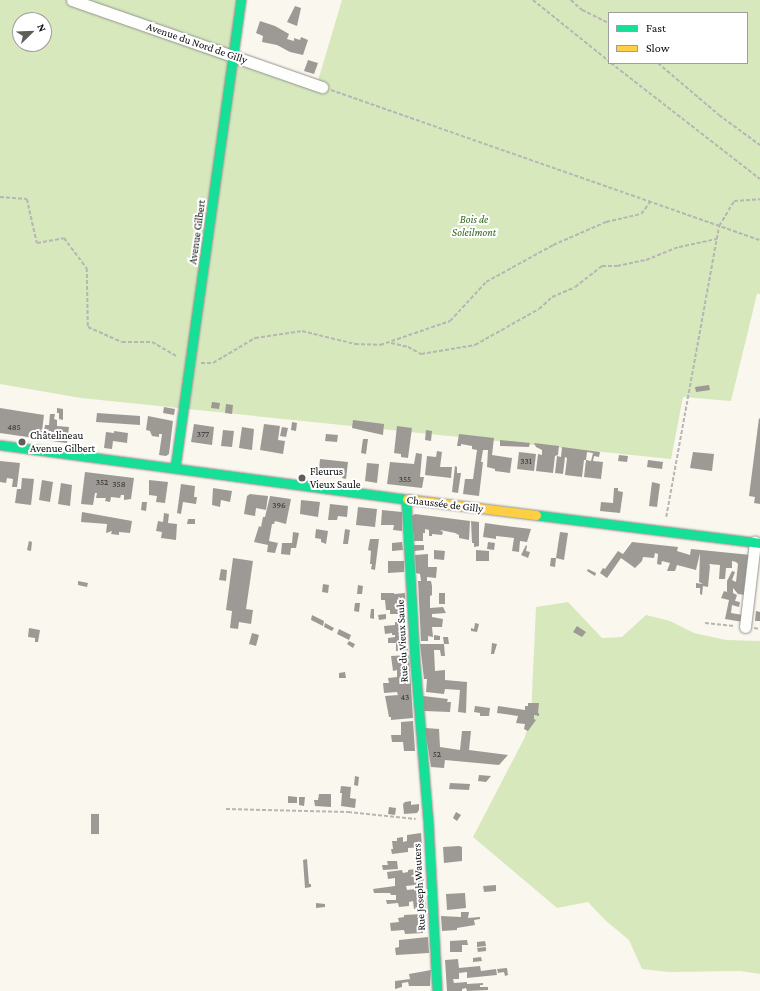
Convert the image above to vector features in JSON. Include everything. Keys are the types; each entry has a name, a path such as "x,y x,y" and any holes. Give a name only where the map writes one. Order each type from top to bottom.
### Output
{"street":[{"name":"Avenue du Nord de Gilly","path":"72,0 234,55 322,87"},
{"name":"Avenue Gilbert","path":"175,468 241,0"},
{"name":"Chaussée de Gilly","path":"0,445 406,499 758,542 745,627"},
{"name":"Rue du Vieux Saule","path":"406,499 415,664 424,782"},
{"name":"Rue Joseph Wauters","path":"424,782 428,820 437,991"}],"path":[{"path":"533,0 608,60"},
{"path":"571,0 582,10 608,23"},
{"path":"613,64 760,179"},
{"path":"659,64 719,115 760,145"},
{"path":"322,87 760,240"},
{"path":"0,197 27,199 37,243 64,238 87,268 88,327 122,342 152,342 190,364 213,363 255,338 302,331 355,344 380,346 450,321 486,282 553,245 606,222 641,214 650,202"},
{"path":"664,531 719,226 734,201 760,199"},
{"path":"389,342 408,347 421,354 475,345 539,309 552,297 575,287 602,266 617,266 646,260 679,247 717,239"},
{"path":"705,623 760,629"},
{"path":"226,809 348,812 428,820"}],"green space":[{"name":"Bois de Soleilmont","path":"0,0 241,0 234,55 317,84 342,0 760,0 760,294 757,294 731,401 683,397 671,459 81,398 0,384"},
{"path":"568,602 602,638 622,637 646,615 670,621 694,633 726,640 760,641 760,974 740,971 669,972 642,969 629,940 605,920 588,902 557,908 473,837 525,737 531,716 536,607"}],"building":[{"path":"295,6 301,8 297,26 287,22"},
{"path":"260,21 275,26 289,34 287,39 294,41 294,38 300,40 301,37 308,40 303,55 290,52 277,45 262,42 263,36 256,33"},
{"path":"308,60 318,63 314,74 304,71"},
{"path":"709,385 710,390 696,392 695,387"},
{"path":"212,402 220,403 219,409 211,408"},
{"path":"226,404 233,405 232,414 225,413"},
{"path":"164,407 175,409 174,415 163,413"},
{"path":"0,408 44,415 41,439 0,433"},
{"path":"57,408 63,409 63,420 59,419"},
{"path":"97,413 140,416 140,425 96,422"},
{"path":"50,414 55,414 54,419 57,420 57,426 69,427 67,443 43,440 45,425 49,425"},
{"path":"148,416 173,421 169,454 166,456 159,455 162,434 159,434 159,437 152,436 150,431 146,430"},
{"path":"759,418 760,504 754,503 755,497 749,496"},
{"path":"353,420 384,424 383,435 352,428"},
{"path":"292,422 297,423 296,431 291,430"},
{"path":"194,424 214,427 212,445 191,442"},
{"path":"264,424 280,426 278,440 285,441 283,454 260,450"},
{"path":"397,426 412,428 408,458 401,457 401,454 394,453"},
{"path":"242,427 254,429 252,450 239,448"},
{"path":"282,427 288,428 286,437 280,436"},
{"path":"223,430 234,431 232,447 221,446"},
{"path":"426,430 432,431 431,441 425,440"},
{"path":"114,431 128,433 127,443 113,441 112,449 104,448 106,432 114,433"},
{"path":"326,434 338,435 337,442 325,441"},
{"path":"459,434 494,438 492,455 512,458 510,473 495,471 495,469 487,467 488,450 483,450 479,496 463,494 465,479 473,479 477,450 472,449 472,446 461,444 461,446 457,446"},
{"path":"363,439 368,439 366,454 361,453"},
{"path":"500,440 530,443 529,447 500,446"},
{"path":"534,443 559,446 558,455 555,456 553,473 536,471 538,454 542,455 542,450 536,447"},
{"path":"562,447 600,452 599,457 594,456 593,461 603,462 601,479 584,477 586,460 584,460 582,477 565,475 567,458 565,457 563,474 555,473 557,456 561,457","holes":["587,452 593,453 591,461 586,460"]},
{"path":"437,451 442,452 440,467 452,467 451,478 425,475 427,456 436,457"},
{"path":"519,452 536,454 534,471 517,469"},
{"path":"693,452 714,454 712,471 690,468"},
{"path":"416,453 422,454 420,477 424,477 422,488 387,484 390,462 414,464"},
{"path":"619,455 628,456 627,462 618,461"},
{"path":"320,459 348,462 346,479 342,478 343,472 319,470"},
{"path":"648,460 663,462 662,469 647,467"},
{"path":"0,461 20,463 17,487 12,487 13,479 7,478 6,483 0,482"},
{"path":"367,463 379,464 377,483 365,481"},
{"path":"455,466 457,467 457,473 461,473 458,493 452,492"},
{"path":"85,472 134,478 131,499 124,500 124,495 121,495 120,498 111,497 110,502 105,501 106,498 96,498 97,493 95,493 93,505 81,504"},
{"path":"22,478 34,479 31,505 15,503 17,489 21,489"},
{"path":"42,480 53,482 50,502 39,500"},
{"path":"149,480 168,482 165,503 156,502 157,496 149,495"},
{"path":"652,482 660,484 657,507 649,506"},
{"path":"61,483 72,485 70,506 58,504"},
{"path":"181,484 195,486 194,497 197,497 196,504 183,502 181,514 177,513"},
{"path":"213,488 232,491 230,502 221,500 220,507 212,505"},
{"path":"614,488 618,488 618,491 623,492 620,513 600,511 601,502 613,503"},
{"path":"250,494 268,496 266,510 256,508 255,516 244,514 247,496"},
{"path":"270,496 291,499 286,524 275,521 274,524 272,524 269,541 278,543 275,553 267,552 268,545 254,542 259,526 261,527 263,517 265,517"},
{"path":"301,500 320,502 318,517 300,514"},
{"path":"142,502 147,502 146,511 141,510"},
{"path":"330,504 348,506 347,517 338,516 337,520 328,520"},
{"path":"358,507 377,509 375,527 356,525"},
{"path":"382,510 402,512 402,531 393,530 394,525 381,525"},
{"path":"82,512 132,521 130,533 119,532 119,535 111,534 112,531 106,533 107,524 81,522"},
{"path":"164,513 169,514 168,523 177,524 176,540 161,538 162,532 156,531 158,521 163,522"},
{"path":"415,514 470,521 469,540 459,538 459,535 455,533 440,530 443,532 442,535 432,534 432,536 429,536 429,530 425,529 425,533 423,533 423,541 414,541 412,516"},
{"path":"188,519 195,519 195,524 187,524"},
{"path":"471,521 479,522 479,546 474,547 474,543 472,543"},
{"path":"485,523 531,529 527,542 520,541 519,552 512,551 514,538 496,536 496,539 483,537"},
{"path":"316,529 328,531 326,544 321,542 321,539 315,538"},
{"path":"345,529 350,530 348,544 343,544"},
{"path":"293,532 299,533 296,548 291,548 290,555 281,554 282,543 292,543"},
{"path":"560,532 568,533 564,560 556,558"},
{"path":"370,539 379,539 375,570 371,569 372,564 370,564 371,551 368,550"},
{"path":"29,541 32,542 31,551 27,550"},
{"path":"402,542 403,550 392,551 392,543"},
{"path":"488,542 495,543 494,550 487,549"},
{"path":"632,542 678,547 677,551 690,555 691,549 751,555 745,595 738,594 733,588 733,593 737,595 735,601 740,602 739,607 732,605 731,613 743,615 743,622 725,619 729,600 721,598 724,591 727,592 727,581 732,571 735,572 732,580 736,582 738,564 736,562 732,561 732,568 726,568 725,579 719,579 720,565 709,564 708,587 703,586 702,595 700,594 700,588 696,588 696,583 703,584 699,582 700,553 696,570 677,565 675,571 667,571 670,563 662,561 661,565 657,564 658,554 655,553 654,558 643,557 642,561 635,568 621,558 607,578 600,573 603,568 605,569 618,551 623,554"},
{"path":"414,545 424,545 424,550 414,551"},
{"path":"526,545 526,551 530,552 528,558 521,555"},
{"path":"434,550 445,551 444,560 434,559"},
{"path":"476,550 489,551 489,561 476,561"},
{"path":"428,554 428,567 437,567 436,578 427,577 427,581 431,581 432,586 430,608 443,607 446,613 432,614 432,617 443,619 442,627 432,627 433,637 428,636 428,641 421,641 418,581 421,581 420,574 416,573 415,555"},
{"path":"233,558 253,561 246,609 253,610 251,624 239,622 238,629 230,628 232,611 226,610"},
{"path":"551,558 556,558 555,567 550,566"},
{"path":"388,561 404,561 404,572 388,573"},
{"path":"221,569 227,570 226,581 219,580"},
{"path":"588,569 596,573 595,576 587,571"},
{"path":"78,581 88,583 87,587 78,585"},
{"path":"323,584 329,585 328,593 322,592"},
{"path":"358,585 363,586 362,594 357,594"},
{"path":"381,593 405,593 406,614 390,614 390,610 386,610 385,600 381,600"},
{"path":"439,593 445,593 445,604 439,604"},
{"path":"355,603 360,603 359,612 354,611"},
{"path":"371,609 374,609 374,619 370,618"},
{"path":"756,611 760,612 760,621 755,621"},
{"path":"386,614 386,619 379,620 378,615"},
{"path":"312,615 324,621 323,626 311,620"},
{"path":"395,622 406,622 408,651 396,651 396,643 388,643 388,638 395,637 395,635 392,635 392,633 385,634 384,626 395,625"},
{"path":"325,623 334,628 332,631 324,627"},
{"path":"475,623 479,624 477,632 471,631 471,628 474,629"},
{"path":"577,626 586,632 582,637 573,632"},
{"path":"29,628 40,630 38,642 35,642 35,638 28,637"},
{"path":"339,629 351,635 349,640 337,634"},
{"path":"252,633 259,635 256,646 249,644"},
{"path":"434,635 440,636 440,640 434,640"},
{"path":"443,637 448,637 449,644 444,644"},
{"path":"349,641 355,644 353,648 347,644"},
{"path":"492,643 497,644 494,654 491,654"},
{"path":"420,644 444,644 445,656 441,656 440,650 434,650 435,671 445,670 445,680 467,682 466,713 458,712 460,690 445,689 444,694 426,692 427,679 424,679"},
{"path":"409,655 413,718 391,720 391,717 389,717 385,696 398,695 397,692 384,693 383,683 389,683 388,678 397,677 397,670 393,671 391,656"},
{"path":"345,672 346,678 339,678 339,673"},
{"path":"423,696 448,699 447,702 451,702 450,712 424,711"},
{"path":"528,703 539,703 539,716 534,715 534,719 536,720 528,731 524,729 525,724 516,723 518,716 497,713 498,706 525,710 525,706 528,706"},
{"path":"475,706 490,708 489,716 480,716 480,713 474,712"},
{"path":"413,721 415,751 404,751 403,742 392,742 391,735 401,735 401,722"},
{"path":"425,728 439,729 440,747 460,750 462,731 471,731 469,750 508,755 499,765 445,760 444,768 431,767"},
{"path":"479,775 491,776 486,782 478,781"},
{"path":"355,776 359,777 358,786 354,785"},
{"path":"450,783 470,784 469,790 449,789"},
{"path":"341,786 351,787 350,798 356,799 355,808 341,806"},
{"path":"319,794 331,794 331,807 315,806 314,800 318,800"},
{"path":"288,796 297,797 297,803 288,803"},
{"path":"299,797 305,797 304,806 299,805"},
{"path":"411,801 411,805 419,804 419,810 417,813 404,814 403,804"},
{"path":"389,807 396,808 395,815 388,814"},
{"path":"456,812 461,815 457,821 453,818"},
{"path":"91,814 99,814 99,834 91,834"},
{"path":"421,833 422,847 408,848 408,852 392,854 392,841 397,841 397,838 403,837 403,842 407,841 407,835"},
{"path":"443,847 462,847 462,861 444,863"},
{"path":"307,859 309,884 311,884 311,887 305,888 303,860"},
{"path":"387,861 397,861 398,869 383,870 382,865 388,865"},
{"path":"423,868 424,884 406,886 407,890 424,888 426,908 414,909 413,901 409,902 409,906 399,907 398,903 387,904 386,900 396,900 396,895 391,895 390,893 374,893 373,889 395,886 395,878 388,879 387,872 402,870 403,873 408,872 408,870"},
{"path":"496,885 496,891 484,892 483,886"},
{"path":"465,893 466,908 447,910 446,894"},
{"path":"316,903 325,904 325,907 316,908"},
{"path":"461,912 469,912 468,918 480,917 480,919 474,920 475,925 457,928 457,930 442,931 441,916 461,917"},
{"path":"422,914 423,933 405,934 404,930 391,931 390,923 399,922 398,918 404,917 404,915"},
{"path":"428,937 429,953 396,955 395,948 399,947 399,940"},
{"path":"467,940 468,945 462,945 462,952 450,952 450,941"},
{"path":"485,941 486,946 477,947 477,942"},
{"path":"486,947 486,951 478,952 477,948"},
{"path":"481,957 482,961 473,962 473,958"},
{"path":"458,959 459,968 480,966 481,971 496,969 497,975 467,978 467,972 459,973 459,979 453,979 454,983 483,983 480,987 488,987 488,990 467,991 466,988 462,989 462,991 447,991 445,960"},
{"path":"507,968 508,975 505,976 504,972 498,973 497,969"},
{"path":"431,970 430,986 409,986 408,982 402,983 402,987 395,989 395,981 410,979 409,974"}],"traffic: fast":[{"path":"175,468 241,0"},
{"path":"0,445 407,499"},
{"path":"406,499 415,663 428,820 437,991"},
{"path":"536,515 760,543"}],"traffic: slow":[{"path":"407,499 536,515"}],"place":[{"name":"Châtelineau Avenue Gilbert","path":"22,442"},
{"name":"Fleurus Vieux Saule","path":"302,478"}]}
